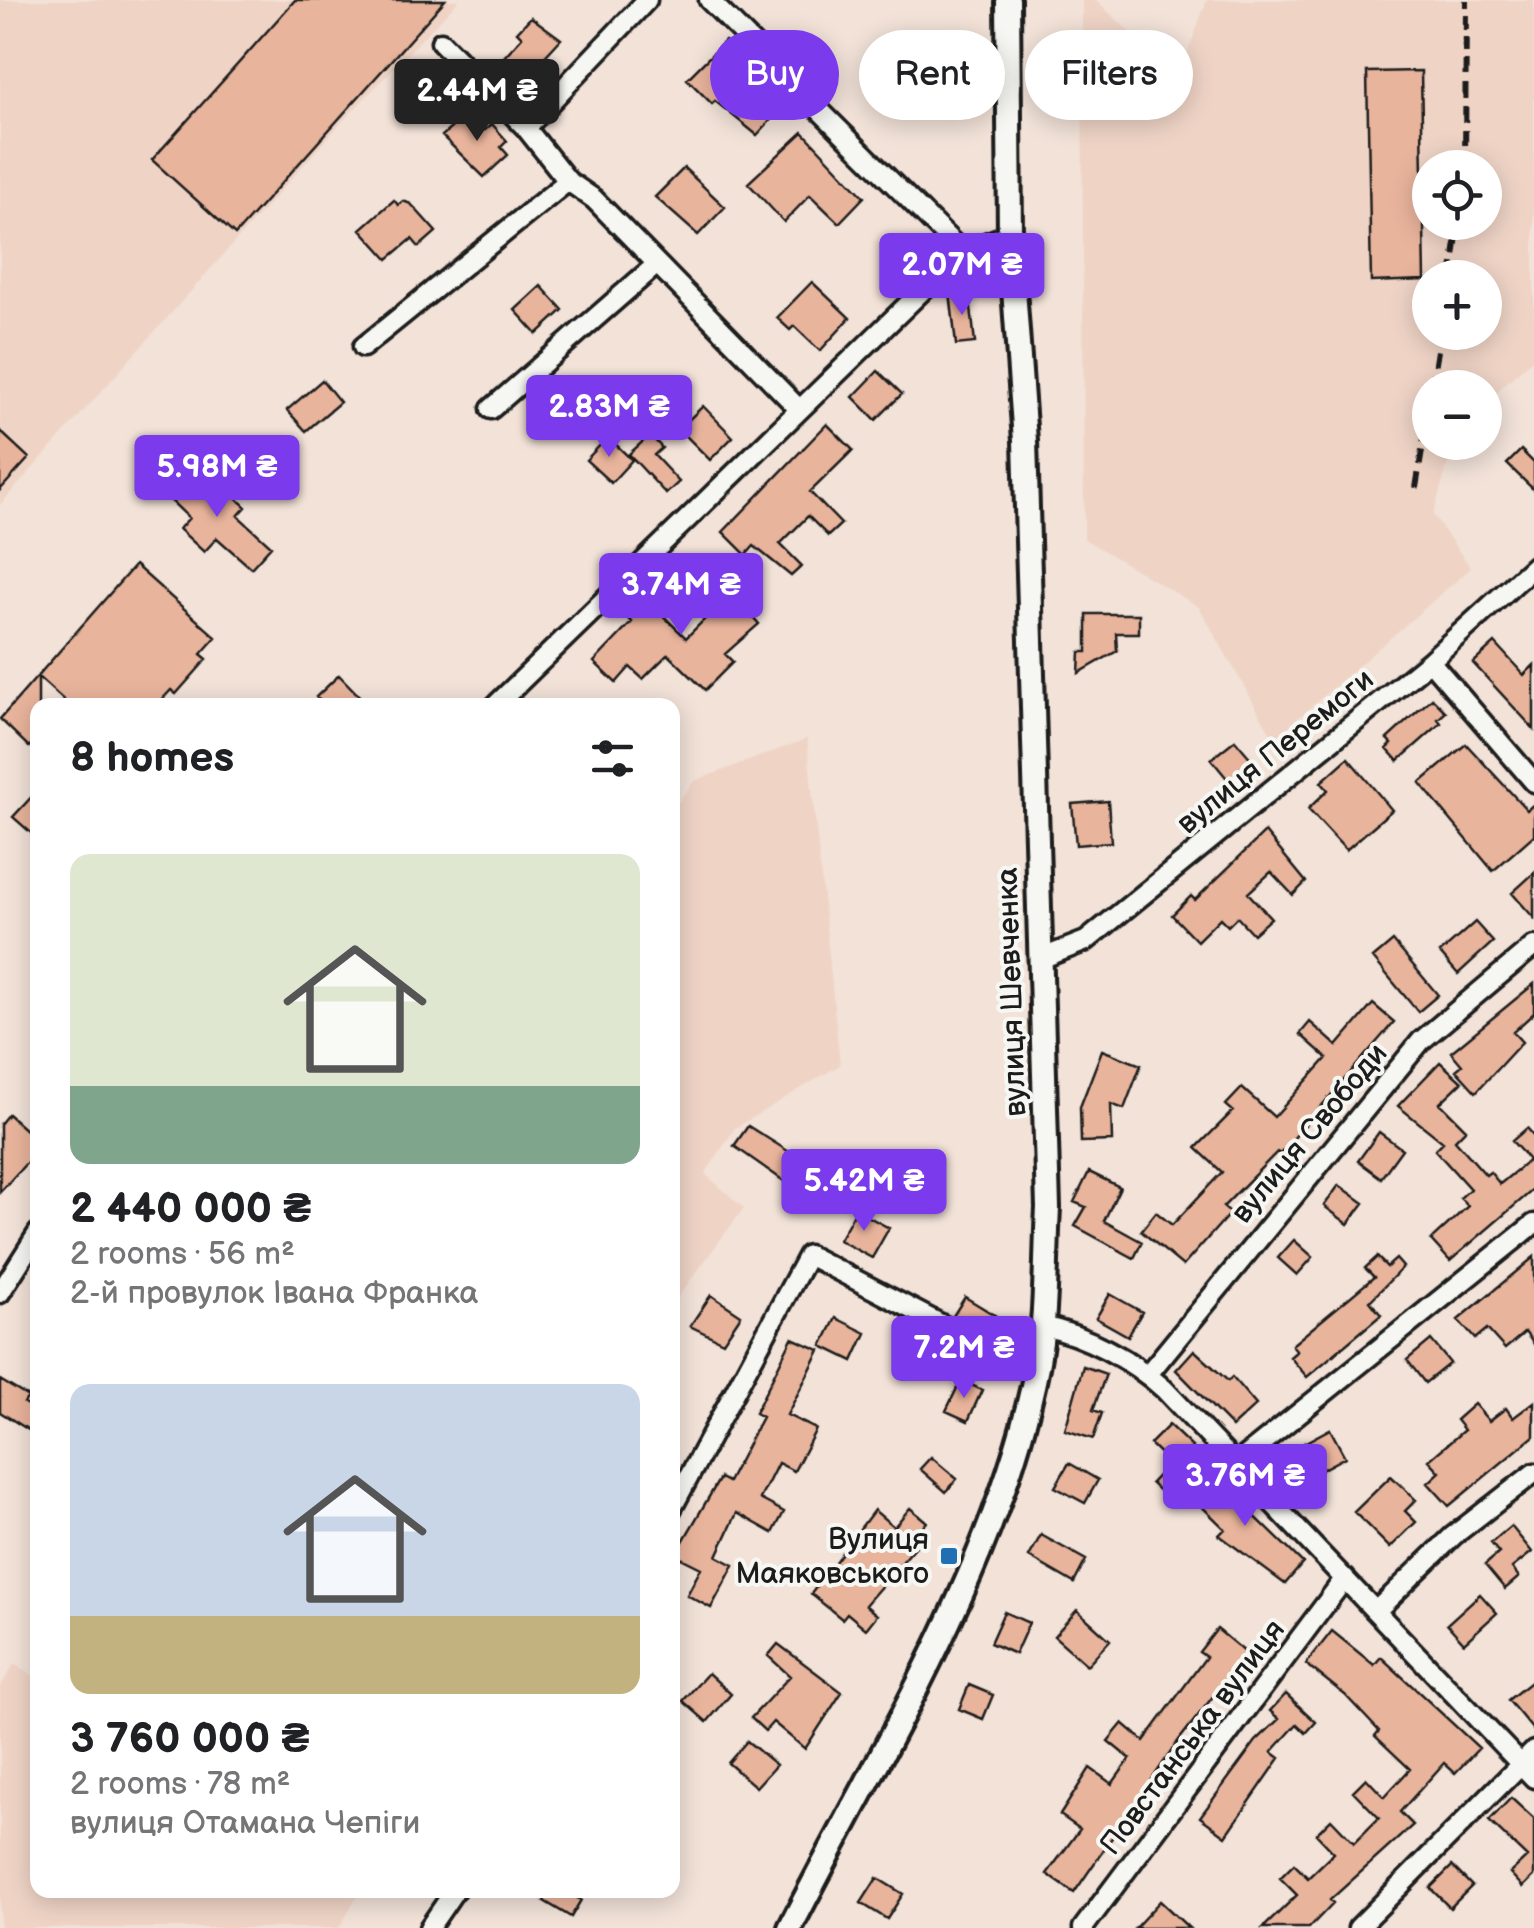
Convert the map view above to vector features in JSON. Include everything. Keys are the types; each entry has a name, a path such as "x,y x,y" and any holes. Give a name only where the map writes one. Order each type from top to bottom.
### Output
{"main road":[{"name":"вулиця Шевченка","path":"790,1928 974,1567 1008,1481 1038,1366 1048,1208 1025,441 1010,234 1008,0"}],"street":[{"path":"526,128 647,0"},
{"path":"709,0 962,252"},
{"path":"440,42 526,128 568,180 594,199 798,408"},
{"path":"363,347 568,180"},
{"path":"503,698 962,252 1010,234"},
{"path":"491,409 658,264"},
{"name":"вулиця Перемоги","path":"1040,959 1086,941 1430,660 1534,566"},
{"path":"1430,660 1534,782"},
{"name":"вулиця Свободи","path":"1148,1374 1421,1042 1534,946"},
{"path":"1237,1462 1534,1224"},
{"path":"0,1293 30,1246"},
{"path":"680,1493 808,1255 1006,1358 1038,1366"},
{"path":"1042,1326 1073,1334 1148,1374 1345,1578 1528,1756 1534,1778"},
{"path":"1377,1610 1453,1536 1534,1473"},
{"name":"Повстанська вулиця","path":"1083,1928 1345,1578"},
{"path":"1358,1928 1528,1756"},
{"path":"429,1928 449,1898"}],"shaded area":[{"path":"0,0 459,0 341,123 0,505"},
{"path":"1082,0 1096,0 1128,30 1082,30"},
{"path":"1207,0 1534,0 1534,358 1502,387 1502,370 1412,370 1412,460 1449,460 1433,515 1471,568 1274,739 1199,607 1084,539 1082,120 1193,120 1193,38"},
{"path":"807,739 840,1065 735,1128 705,1174 744,1208 680,1295 680,800 694,781"},
{"path":"14,1664 30,1674 30,1898 356,1898 339,1928 0,1928 0,1687"}],"building":[{"path":"295,0 445,0 235,235 152,160"},
{"path":"531,17 561,39 526,77 504,57 522,37 517,32"},
{"path":"710,56 710,102 687,79"},
{"path":"1421,71 1423,150 1412,150 1412,240 1424,240 1425,260 1412,260 1412,280 1371,282 1367,72"},
{"path":"469,112 485,130 492,124 507,141 501,147 508,155 484,177 442,136"},
{"path":"738,120 771,120 757,135"},
{"path":"803,132 864,197 839,223 810,195 784,222 748,183"},
{"path":"684,168 725,207 698,235 655,197"},
{"path":"394,200 398,205 403,201 411,204 436,232 419,247 412,239 388,259 361,229"},
{"path":"812,282 850,318 820,351 794,326 790,330 777,318"},
{"path":"541,286 563,310 537,334 515,310"},
{"path":"969,290 975,343 956,345 950,292"},
{"path":"878,371 902,394 876,420 853,397"},
{"path":"322,380 340,402 306,431 287,410"},
{"path":"703,406 733,437 710,460 679,429"},
{"path":"827,424 853,450 810,492 841,524 828,536 808,516 780,544 802,566 791,576 754,546 746,555 723,532"},
{"path":"0,431 29,458 0,490"},
{"path":"650,435 662,448 654,455 679,482 666,494 629,454"},
{"path":"608,437 632,460 611,483 586,460"},
{"path":"1521,450 1534,463 1534,490 1507,464"},
{"path":"190,472 212,494 222,484 246,507 238,516 271,546 251,568 217,538 204,552 179,529 189,518 166,496"},
{"path":"135,565 216,637 201,654 207,659 176,694 171,690 164,698 61,698 38,677 38,698 30,698 29,747 0,719"},
{"path":"712,570 759,624 725,654 733,662 705,690 668,654 643,679 630,667 616,683 594,662 632,622 627,617 645,598 686,638 716,608 695,584"},
{"path":"1087,614 1139,614 1139,633 1116,633 1117,651 1079,673 1080,652 1087,652"},
{"path":"1495,643 1524,675 1534,665 1534,729 1473,663"},
{"path":"339,675 361,698 317,698"},
{"path":"1432,698 1446,712 1438,719 1441,723 1398,761 1387,749 1392,744 1387,739"},
{"path":"1235,740 1259,768 1235,788 1211,759"},
{"path":"1466,744 1527,810 1534,804 1534,835 1493,871 1420,783"},
{"path":"1348,758 1392,810 1346,850 1308,809 1328,790 1321,782"},
{"path":"30,799 30,832 13,817"},
{"path":"1108,801 1111,842 1076,845 1072,804"},
{"path":"1265,832 1306,882 1293,895 1271,872 1248,893 1271,918 1253,934 1237,917 1228,926 1220,918 1197,941 1172,915 1191,896 1195,900"},
{"path":"1534,873 1534,918 1512,893"},
{"path":"1475,922 1493,942 1458,974 1440,953"},
{"path":"1393,941 1438,995 1418,1012 1373,958"},
{"path":"1534,984 1534,1013 1513,1032 1522,1042 1476,1092 1456,1070 1462,1065 1451,1052"},
{"path":"1373,1004 1394,1022 1280,1154 1277,1152 1223,1207 1230,1213 1183,1266 1141,1231 1156,1212 1172,1225 1222,1172 1196,1148 1233,1111 1226,1105 1242,1088 1274,1117 1327,1058 1300,1034 1310,1022 1337,1046"},
{"path":"1102,1050 1141,1065 1124,1109 1111,1104 1112,1141 1081,1142 1080,1107"},
{"path":"1440,1062 1462,1082 1440,1103 1466,1129 1455,1140 1486,1175 1490,1172 1500,1184 1529,1160 1512,1141 1527,1128 1534,1136 1534,1189 1450,1261 1431,1240 1468,1206 1460,1198 1470,1189 1435,1150 1443,1142 1398,1106"},
{"path":"8,1114 30,1130 30,1159 0,1192 0,1124"},
{"path":"748,1126 807,1163 791,1186 734,1146"},
{"path":"1379,1132 1402,1149 1381,1178 1358,1161"},
{"path":"1089,1172 1120,1187 1104,1221 1142,1242 1134,1258 1075,1226 1086,1207 1074,1202"},
{"path":"1339,1185 1364,1203 1348,1224 1324,1206"},
{"path":"856,1210 889,1228 872,1258 839,1240"},
{"path":"1294,1240 1313,1257 1297,1275 1278,1258"},
{"path":"1377,1257 1387,1267 1396,1259 1403,1267 1370,1301 1381,1315 1307,1377 1290,1357 1297,1351 1292,1345 1374,1277 1365,1268"},
{"path":"1534,1257 1534,1344 1525,1332 1505,1349 1487,1329 1475,1339 1458,1320"},
{"path":"1110,1294 1142,1312 1128,1336 1096,1318"},
{"path":"711,1295 741,1315 723,1342 690,1326"},
{"path":"965,1297 996,1316 985,1333 953,1316"},
{"path":"836,1318 866,1333 853,1361 822,1346"},
{"path":"792,1338 820,1350 787,1415 816,1429 794,1471 778,1463 760,1499 784,1512 773,1533 737,1513 717,1556 734,1565 711,1608 687,1595 701,1568 680,1558 680,1546 720,1478 728,1482 762,1417 755,1413"},
{"path":"1431,1340 1450,1363 1425,1383 1407,1360"},
{"path":"1194,1350 1228,1381 1232,1377 1256,1405 1232,1427 1176,1370"},
{"path":"1083,1366 1106,1374 1093,1410 1102,1413 1093,1439 1065,1430"},
{"path":"0,1380 28,1397 24,1403 30,1406 30,1431 0,1412"},
{"path":"961,1380 982,1390 968,1421 946,1411"},
{"path":"1534,1402 1534,1436 1449,1506 1428,1483 1440,1472 1429,1460 1464,1430 1456,1420 1474,1404 1489,1421 1506,1408 1513,1418"},
{"path":"1169,1425 1192,1447 1173,1466 1187,1480 1169,1500 1151,1483 1170,1463 1150,1444"},
{"path":"1330,1429 1345,1457 1319,1471 1304,1443"},
{"path":"931,1457 957,1479 946,1492 920,1469"},
{"path":"1069,1463 1098,1480 1085,1503 1055,1487"},
{"path":"1209,1472 1303,1563 1285,1584 1219,1535 1225,1529 1188,1493"},
{"path":"1391,1476 1416,1500 1405,1511 1416,1522 1390,1548 1354,1512"},
{"path":"910,1508 927,1522 911,1541 916,1546 865,1605 877,1615 866,1629 847,1613 842,1619 811,1594 874,1510 894,1527"},
{"path":"1511,1526 1532,1552 1512,1568 1519,1577 1505,1589 1485,1565 1499,1553 1491,1543"},
{"path":"1041,1535 1086,1560 1074,1583 1029,1557"},
{"path":"1480,1594 1497,1613 1464,1643 1447,1624"},
{"path":"1077,1610 1110,1640 1087,1665 1054,1636"},
{"path":"1004,1612 1029,1623 1015,1654 990,1643"},
{"path":"1217,1629 1251,1657 1233,1679 1229,1676 1179,1740 1074,1893 1047,1874 1080,1829 1060,1815 1090,1768 1112,1784 1130,1759 1108,1741 1123,1723 1144,1741 1206,1657 1199,1652"},
{"path":"1332,1631 1374,1665 1381,1657 1479,1748 1455,1773 1444,1763 1400,1812 1413,1825 1330,1900 1333,1903 1309,1928 1263,1928 1297,1895 1280,1878 1294,1864 1308,1878 1334,1853 1316,1834 1331,1819 1354,1843 1379,1818 1353,1791 1366,1778 1384,1797 1410,1769 1375,1736 1379,1731 1345,1695 1306,1664"},
{"path":"778,1644 842,1692 805,1749 773,1722 765,1731 751,1718 790,1676 768,1656"},
{"path":"708,1673 731,1694 707,1722 683,1701"},
{"path":"1534,1679 1534,1731 1508,1700"},
{"path":"969,1685 993,1695 983,1719 959,1709"},
{"path":"1286,1694 1316,1722 1306,1733 1297,1724 1272,1752 1280,1758 1226,1836 1200,1817 1256,1741 1279,1719 1270,1711"},
{"path":"747,1741 776,1765 756,1787 728,1763"},
{"path":"1511,1798 1534,1819 1534,1876 1523,1887 1510,1873 1527,1857 1489,1821"},
{"path":"1452,1866 1472,1886 1450,1908 1430,1888"},
{"path":"877,1878 903,1894 887,1919 861,1903"},
{"path":"546,1898 581,1900 571,1917 544,1901"},
{"path":"1160,1901 1189,1928 1135,1928"}],"railway":[{"path":"1465,150 1466,0"},
{"path":"1454,260 1456,240"},
{"path":"1435,370 1438,350"},
{"path":"1416,488 1421,460"}],"place":[{"name":"Вулиця Маяковського","path":"949,1556"}]}
